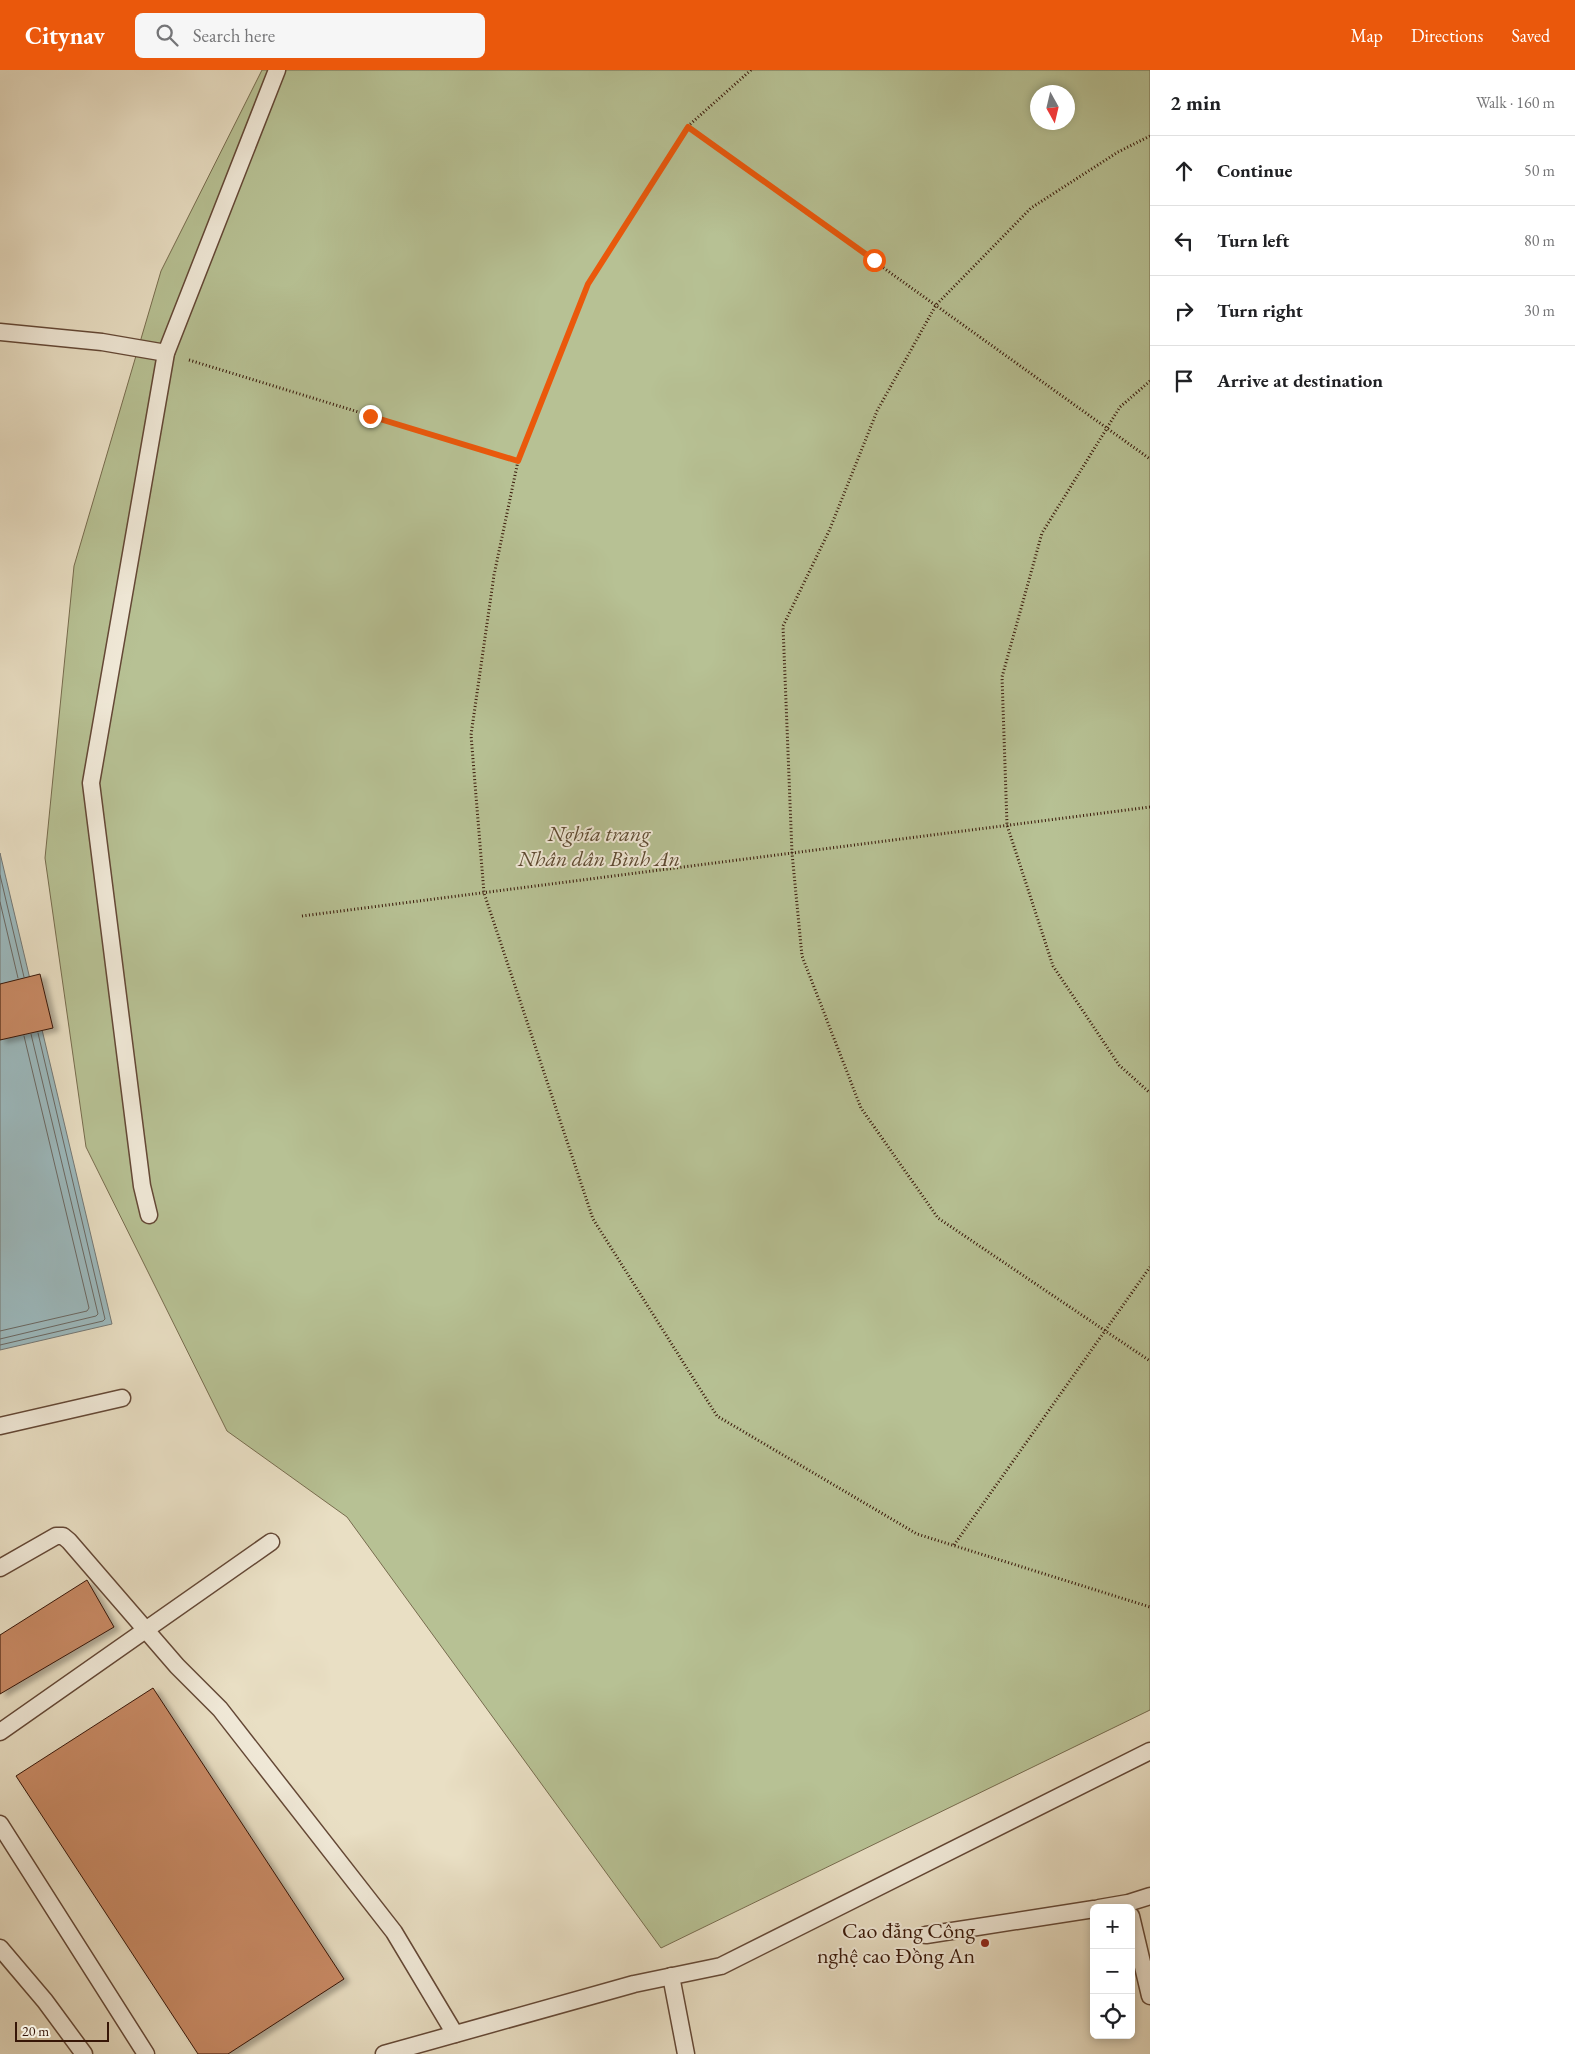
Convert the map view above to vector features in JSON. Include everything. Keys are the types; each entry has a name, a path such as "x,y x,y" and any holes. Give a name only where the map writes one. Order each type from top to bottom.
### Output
{"lane":[{"path":"149,1215 142,1186 91,783 166,353 277,70"},
{"path":"0,332 102,342 166,353"},
{"path":"0,1426 122,1398"},
{"path":"0,1568 56,1536 63,1536 177,1666 220,1709 394,1932 455,2034"},
{"path":"0,1732 271,1542"},
{"path":"384,2054 634,1984 721,1966 1150,1751"},
{"path":"0,1824 146,2054"},
{"path":"1135,1906 1150,1896"},
{"path":"926,1935 1090,1910"},
{"path":"1135,1931 1150,1996"},
{"path":"0,1948 45,2001 84,2054"},
{"path":"672,1976 686,2054"}],"path":[{"path":"750,70 688,127 588,284 518,461 494,575 471,735 484,893 593,1219 717,1416 917,1534 1150,1607"},
{"path":"688,127 1150,459"},
{"path":"1150,136 1118,152 1031,208 936,305 877,411 829,531 784,626 792,853 802,956 862,1108 938,1218 1150,1361"},
{"path":"166,353 518,461"},
{"path":"1150,381 1120,406 1108,429 1042,533 1002,677 1007,825 1054,966 1119,1065 1150,1092"},
{"path":"302,916 1150,807"},
{"path":"954,1546 1150,1268"}],"green space":[{"name":"Nghĩa trang Nhân dân Bình An","path":"262,70 1150,70 1150,1710 661,1948 347,1517 227,1431 86,1147 45,858 74,566 161,271"}],"water":[{"path":"0,853 112,1324 0,1350"}],"building":[{"path":"40,974 53,1028 0,1040 0,984"},
{"path":"87,1580 114,1627 0,1694 0,1635"},
{"path":"153,1688 344,1979 228,2054 198,2054 16,1776"}],"place":[{"name":"Cao đẳng Công nghệ cao Đồng An","path":"985,1943"}],"route":[{"path":"370,416 518,461 588,284 688,127 874,260"}]}
